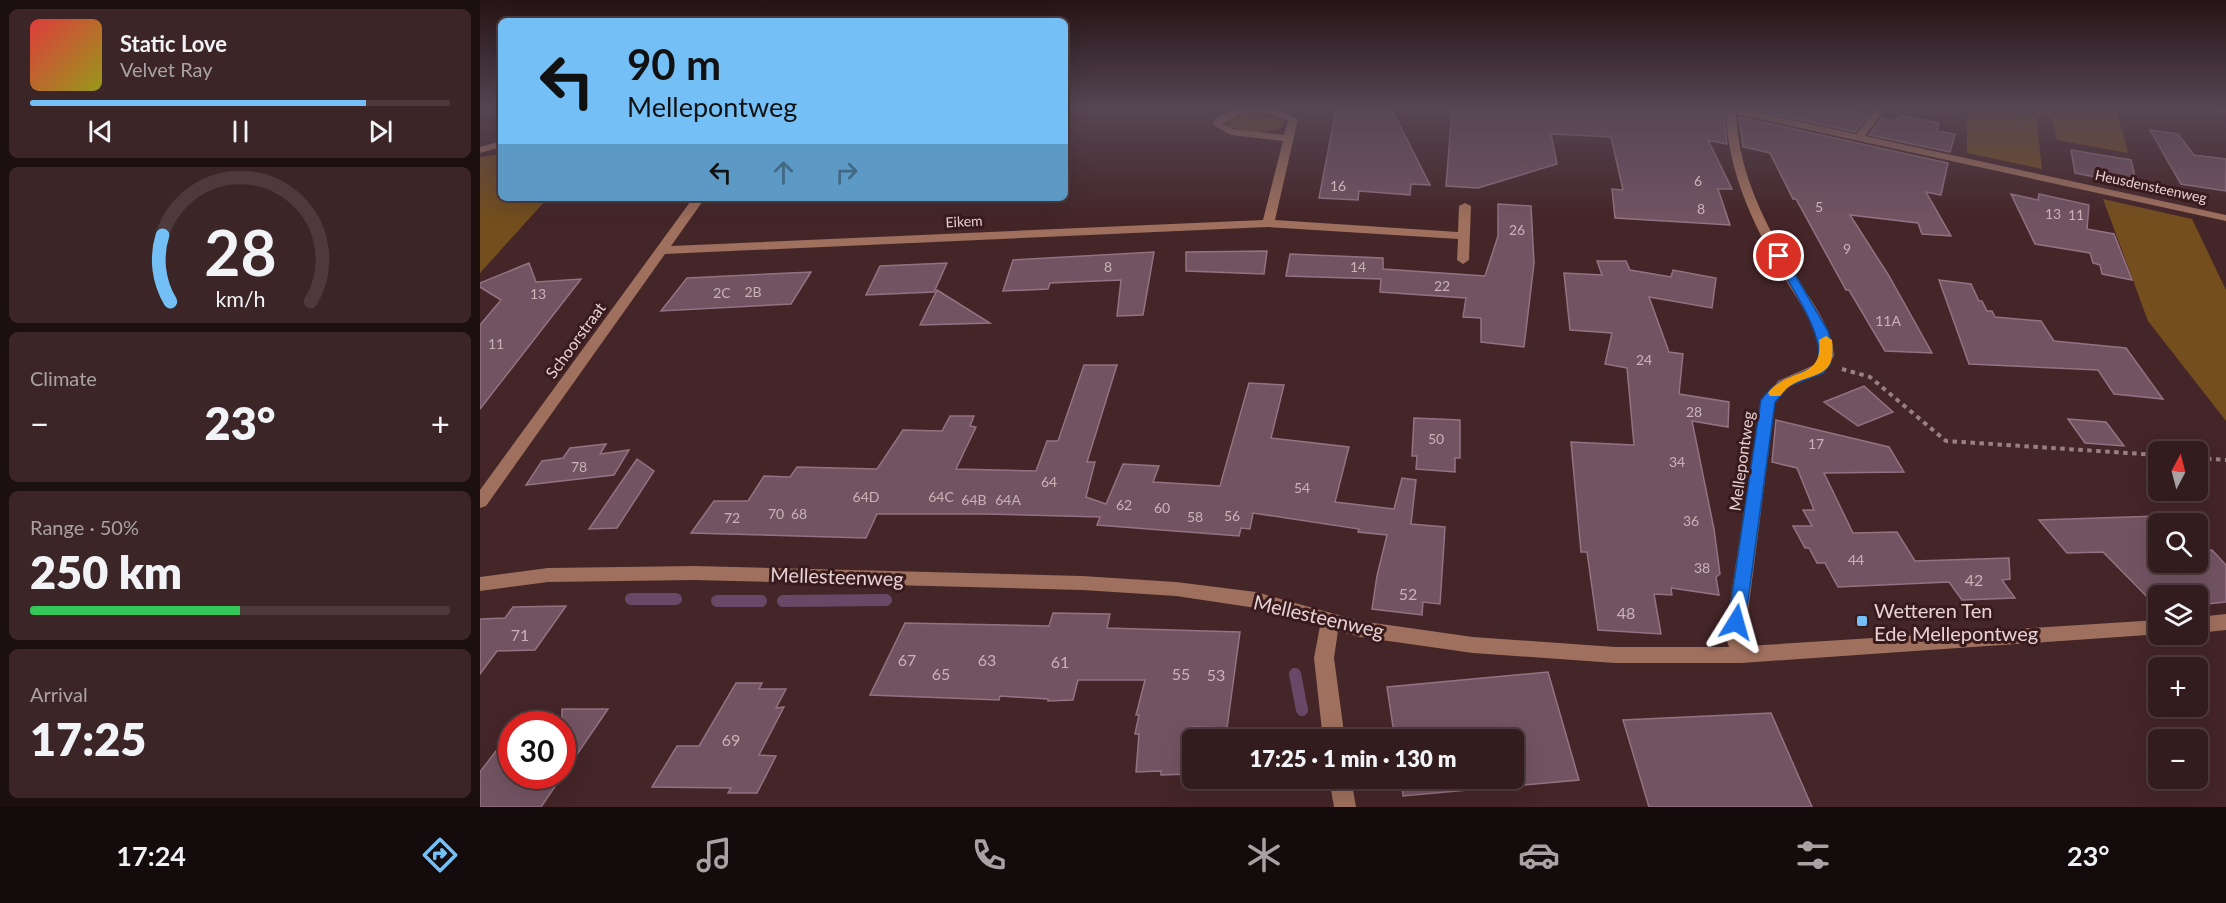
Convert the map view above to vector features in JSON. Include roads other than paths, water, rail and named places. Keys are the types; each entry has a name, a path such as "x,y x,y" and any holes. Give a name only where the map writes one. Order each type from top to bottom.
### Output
{"street":[{"path":"1268,223 1287,145"},
{"name":"Mellepontweg","path":"1732,145 1734,157 1759,219 1822,331 1827,350 1824,364 1818,370 1785,383 1768,400 1734,635 1741,655"},
{"name":"Heusdensteenweg","path":"1894,145 2226,218"},
{"path":"480,150 498,147"},
{"name":"Schoorstraat","path":"480,502 697,201"},
{"path":"1463,260 1466,207"},
{"name":"Eikem","path":"662,250 1268,223 1464,236"},
{"name":"Mellesteenweg","path":"480,584 548,575 684,573 845,575 1082,583 1176,589 1256,600 1360,628 1473,645 1615,655 1741,655 2148,629"},
{"path":"1330,621 1324,658 1333,729"},
{"path":"2208,624 2226,622"},
{"path":"1342,789 1345,807"}],"waterway":[{"path":"631,599 676,599"},
{"path":"783,601 886,600"},
{"path":"717,601 761,601"},
{"path":"1295,674 1302,710"}],"place":[{"name":"Wetteren Ten Ede Mellepontweg","path":"1862,621"}]}
